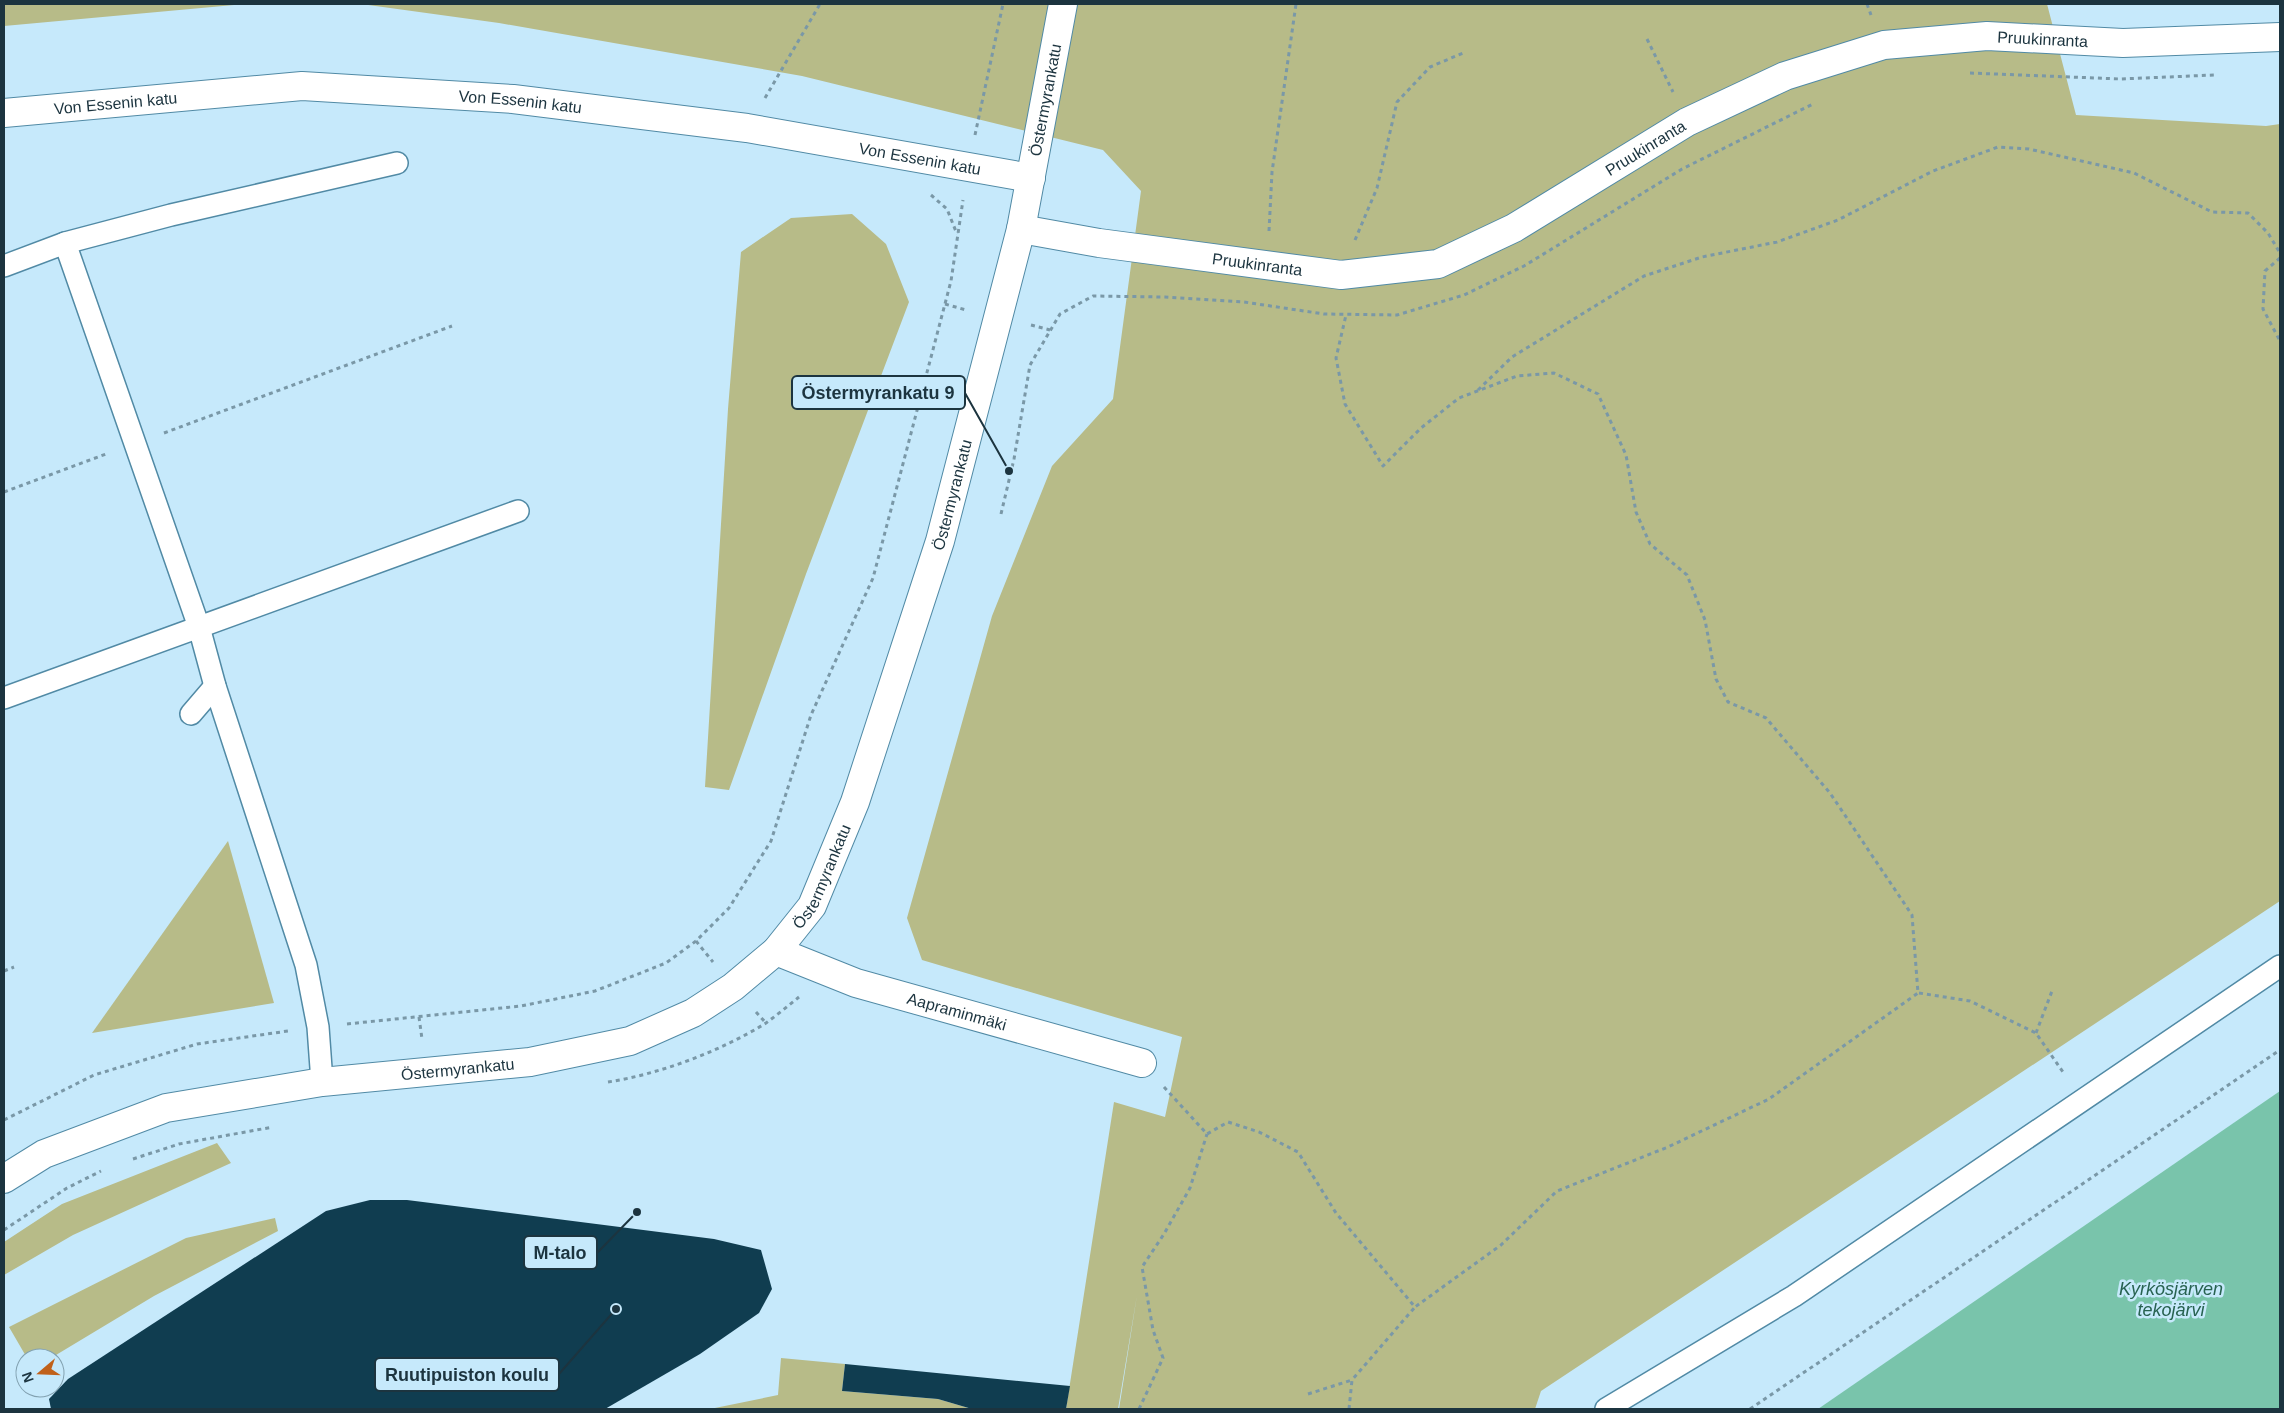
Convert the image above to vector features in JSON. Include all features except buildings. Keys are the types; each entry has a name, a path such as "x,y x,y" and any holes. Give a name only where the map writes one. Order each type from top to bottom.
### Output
{"street":[{"name":"Östermyrankatu","path":"4,1179 44,1154 166,1108 322,1082 530,1062 630,1041 693,1013 733,987 776,952 812,906 855,802 940,541 1021,229 1063,4"},
{"name":"Pruukinranta","path":"1021,229 1099,243 1340,275 1438,264 1514,228 1687,122 1785,76 1884,45 1987,36 2123,43 2280,38"},
{"name":"Von Essenin katu","path":"4,113 302,86 513,99 747,128 1031,178"},
{"name":"Aapraminmäki","path":"776,952 856,983 1142,1063"}],"lane":[{"path":"4,266 65,243 171,215 397,163"},
{"path":"65,243 199,627 215,686 306,965 318,1027 322,1082"},
{"path":"4,698 518,511"},
{"path":"191,714 215,686"},
{"path":"1606,1409 1794,1296 2280,966"}],"path":[{"path":"747,128 820,4"},
{"path":"4,1120 94,1075 196,1044 318,1027 521,1006 596,990 666,963 696,940 729,908 771,841 811,714 874,578 951,281 968,166 1003,4"},
{"path":"1268,266 1272,172 1296,4"},
{"path":"1647,39 1687,122"},
{"path":"1340,275 1377,188 1397,102 1430,67 1463,53"},
{"path":"1477,391 1512,357 1644,276 1702,257 1777,242 1838,220 1933,171 1998,147 2029,150 2134,173 2212,212 2248,212 2268,233 2280,252"},
{"path":"922,192 930,194 948,209 958,235"},
{"path":"2280,258 2265,271 2263,309 2280,340"},
{"path":"1346,315 1336,358 1344,404 1383,466 1421,428 1459,398 1517,376 1554,373 1598,394 1626,455 1636,512 1650,544 1687,575 1705,620 1716,679 1728,702 1766,718 1830,793 1912,915 1918,993"},
{"path":"4,492 452,326"},
{"path":"4,971 14,967"},
{"path":"2036,1033 2052,991"},
{"path":"1308,1394 1352,1380 1415,1307 1501,1245 1557,1190 1668,1147 1769,1099 1918,993 1970,1001 2036,1033 2083,1100"},
{"path":"1750,1409 2280,1050"},
{"path":"1142,1063 1207,1134"},
{"path":"1139,1409 1163,1358 1153,1330 1142,1267 1164,1234 1190,1188 1207,1134 1228,1122 1259,1132 1298,1152 1336,1213 1415,1307"},
{"path":"1349,1409 1352,1380"}],"shaded area":[{"path":"4,4 245,4 4,26"},
{"path":"361,4 2047,4 2076,115 2266,126 2280,124 2280,901 1541,1391 1535,1409 1119,1409 1137,1295 1118,1409 1066,1409 1114,1102 1165,1117 1182,1037 922,960 907,918 992,616 1052,466 1113,399 1141,191 1103,150 802,76 499,23"},
{"path":"852,214 886,244 909,302 806,574 729,790 705,787 728,409 741,252 791,218"},
{"path":"228,841 274,1003 92,1033"},
{"path":"217,1143 231,1163 73,1235 4,1275 4,1242 62,1204"},
{"path":"275,1218 278,1231 154,1296 65,1350 65,1348 21,1348 9,1327 186,1238"},
{"path":"781,1358 845,1364 842,1391 938,1399 972,1409 710,1409 778,1395"}],"water":[{"name":"Kyrkösjärven tekojärvi","path":"2280,1091 2280,1409 1818,1409"}],"place":[{"name":"Östermyrankatu 9","path":"1009,471"},
{"name":"M-talo","path":"637,1212"},
{"name":"Ruutipuiston koulu","path":"616,1309"}]}
